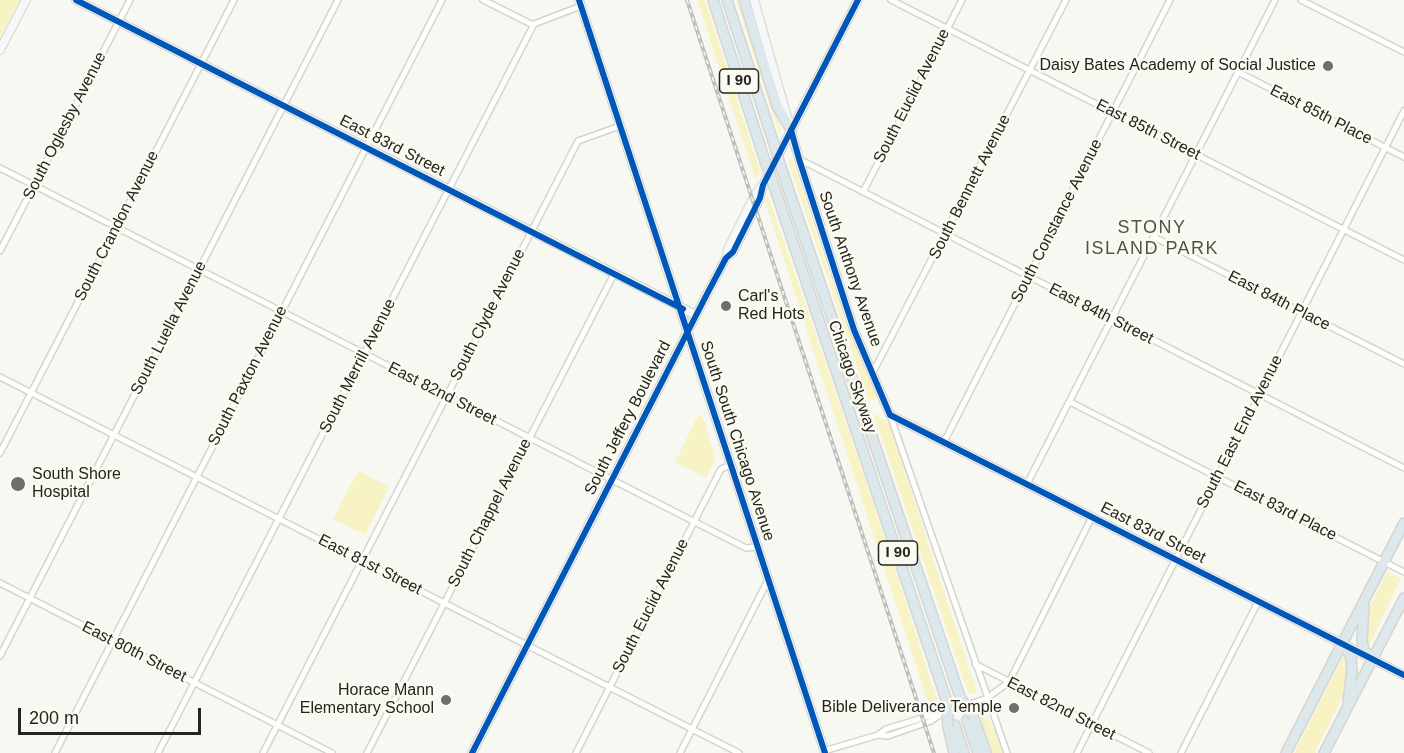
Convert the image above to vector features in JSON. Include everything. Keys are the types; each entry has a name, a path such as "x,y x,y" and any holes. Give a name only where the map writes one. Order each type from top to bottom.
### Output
{"highway":[{"name":"Chicago Skyway","path":"713,0 947,702 951,726 964,753"},
{"name":"Chicago Skyway","path":"727,0 960,698 970,719 978,753"},
{"path":"744,0 777,106 791,130"},
{"path":"1286,753 1404,523"},
{"path":"1324,753 1404,598"},
{"path":"1365,600 1362,641 1364,650 1373,660"},
{"path":"1342,645 1351,656 1352,671 1347,709"},
{"path":"970,719 986,753"},
{"path":"951,726 954,753"}],"main road":[{"path":"0,50 26,0"},
{"name":"East 83rd Street","path":"76,0 696,315"},
{"name":"South Anthony Avenue","path":"754,0 799,159 854,330 890,415"},
{"name":"South Jeffery Boulevard","path":"472,753 726,258 728,249 755,195 763,185 858,0"},
{"name":"South South Chicago Avenue","path":"580,3 825,752"},
{"name":"East 83rd Street","path":"890,415 1404,675"}],"street":[{"name":"South Oglesby Avenue","path":"0,251 130,0"},
{"name":"South Crandon Avenue","path":"0,453 234,0"},
{"name":"South Luella Avenue","path":"0,656 338,0"},
{"name":"South Paxton Avenue","path":"55,753 442,0"},
{"path":"483,0 533,25 580,3"},
{"name":"East 85th Street","path":"891,0 1404,260"},
{"name":"South Euclid Avenue","path":"863,192 962,0"},
{"name":"South Bennett Avenue","path":"872,374 1066,0"},
{"name":"South Constance Avenue","path":"944,442 1170,0"},
{"path":"1028,484 1275,0"},
{"path":"1301,0 1404,52"},
{"name":"South Merrill Avenue","path":"158,753 533,25"},
{"name":"East 85th Place","path":"1238,72 1404,157"},
{"name":"South East End Avenue","path":"1077,753 1404,111"},
{"name":"South Clyde Avenue","path":"263,753 578,141 620,126"},
{"name":"East 84th Street","path":"799,159 1404,468"},
{"name":"East 82nd Street","path":"0,168 694,522 746,548 757,547"},
{"name":"East 84th Place","path":"1154,237 1404,364"},
{"name":"South Chappel Avenue","path":"367,753 614,274"},
{"name":"East 81st Street","path":"0,377 739,753"},
{"name":"East 83rd Place","path":"1070,402 1404,572"},
{"name":"South Anthony Avenue","path":"890,415 1007,753"},
{"name":"South Euclid Avenue","path":"576,753 721,469 731,465"},
{"path":"825,752 878,735 886,729 929,716 938,716 987,698 1009,682 1092,517"},
{"path":"680,753 768,580"},
{"name":"East 80th Street","path":"0,583 332,753"},
{"path":"1181,753 1258,602"},
{"name":"East 82nd Street","path":"975,664 1149,753"}],"shaded area":[{"path":"0,0 20,0 0,38"},
{"path":"697,0 705,0 760,171 756,181"},
{"path":"736,0 740,0 781,129 779,134"},
{"path":"789,158 792,159 850,336 877,396 875,400 868,399 788,161"},
{"path":"768,195 868,487 939,706 930,709 765,202"},
{"path":"873,413 890,426 977,692 969,695"},
{"path":"698,415 702,415 716,459 706,478 675,462"},
{"path":"358,471 389,487 365,535 333,519"},
{"path":"1387,571 1401,579 1369,646 1366,643 1366,615"},
{"path":"1343,656 1349,658 1342,698 1315,753 1294,753"},
{"path":"983,710 997,734 1003,753 989,753 975,713"}],"railway":[{"path":"687,0 934,753"}],"cycle path":[{"path":"76,0 683,309"},
{"path":"579,0 825,753"},
{"path":"472,753 707,294 726,258 733,252 760,198 763,185 858,0"},
{"path":"791,130 854,330 890,415 1404,675"}],"place":[{"name":"Daisy Bates Academy of Social Justice","path":"1328,66"},
{"name":"Carl's Red Hots","path":"726,306"},
{"name":"South Shore Hospital","path":"18,484"},
{"name":"Horace Mann Elementary School","path":"446,700"},
{"name":"Bible Deliverance Temple","path":"1014,708"}],"district":[{"name":"STONY ISLAND PARK","path":"1152,238"}]}
